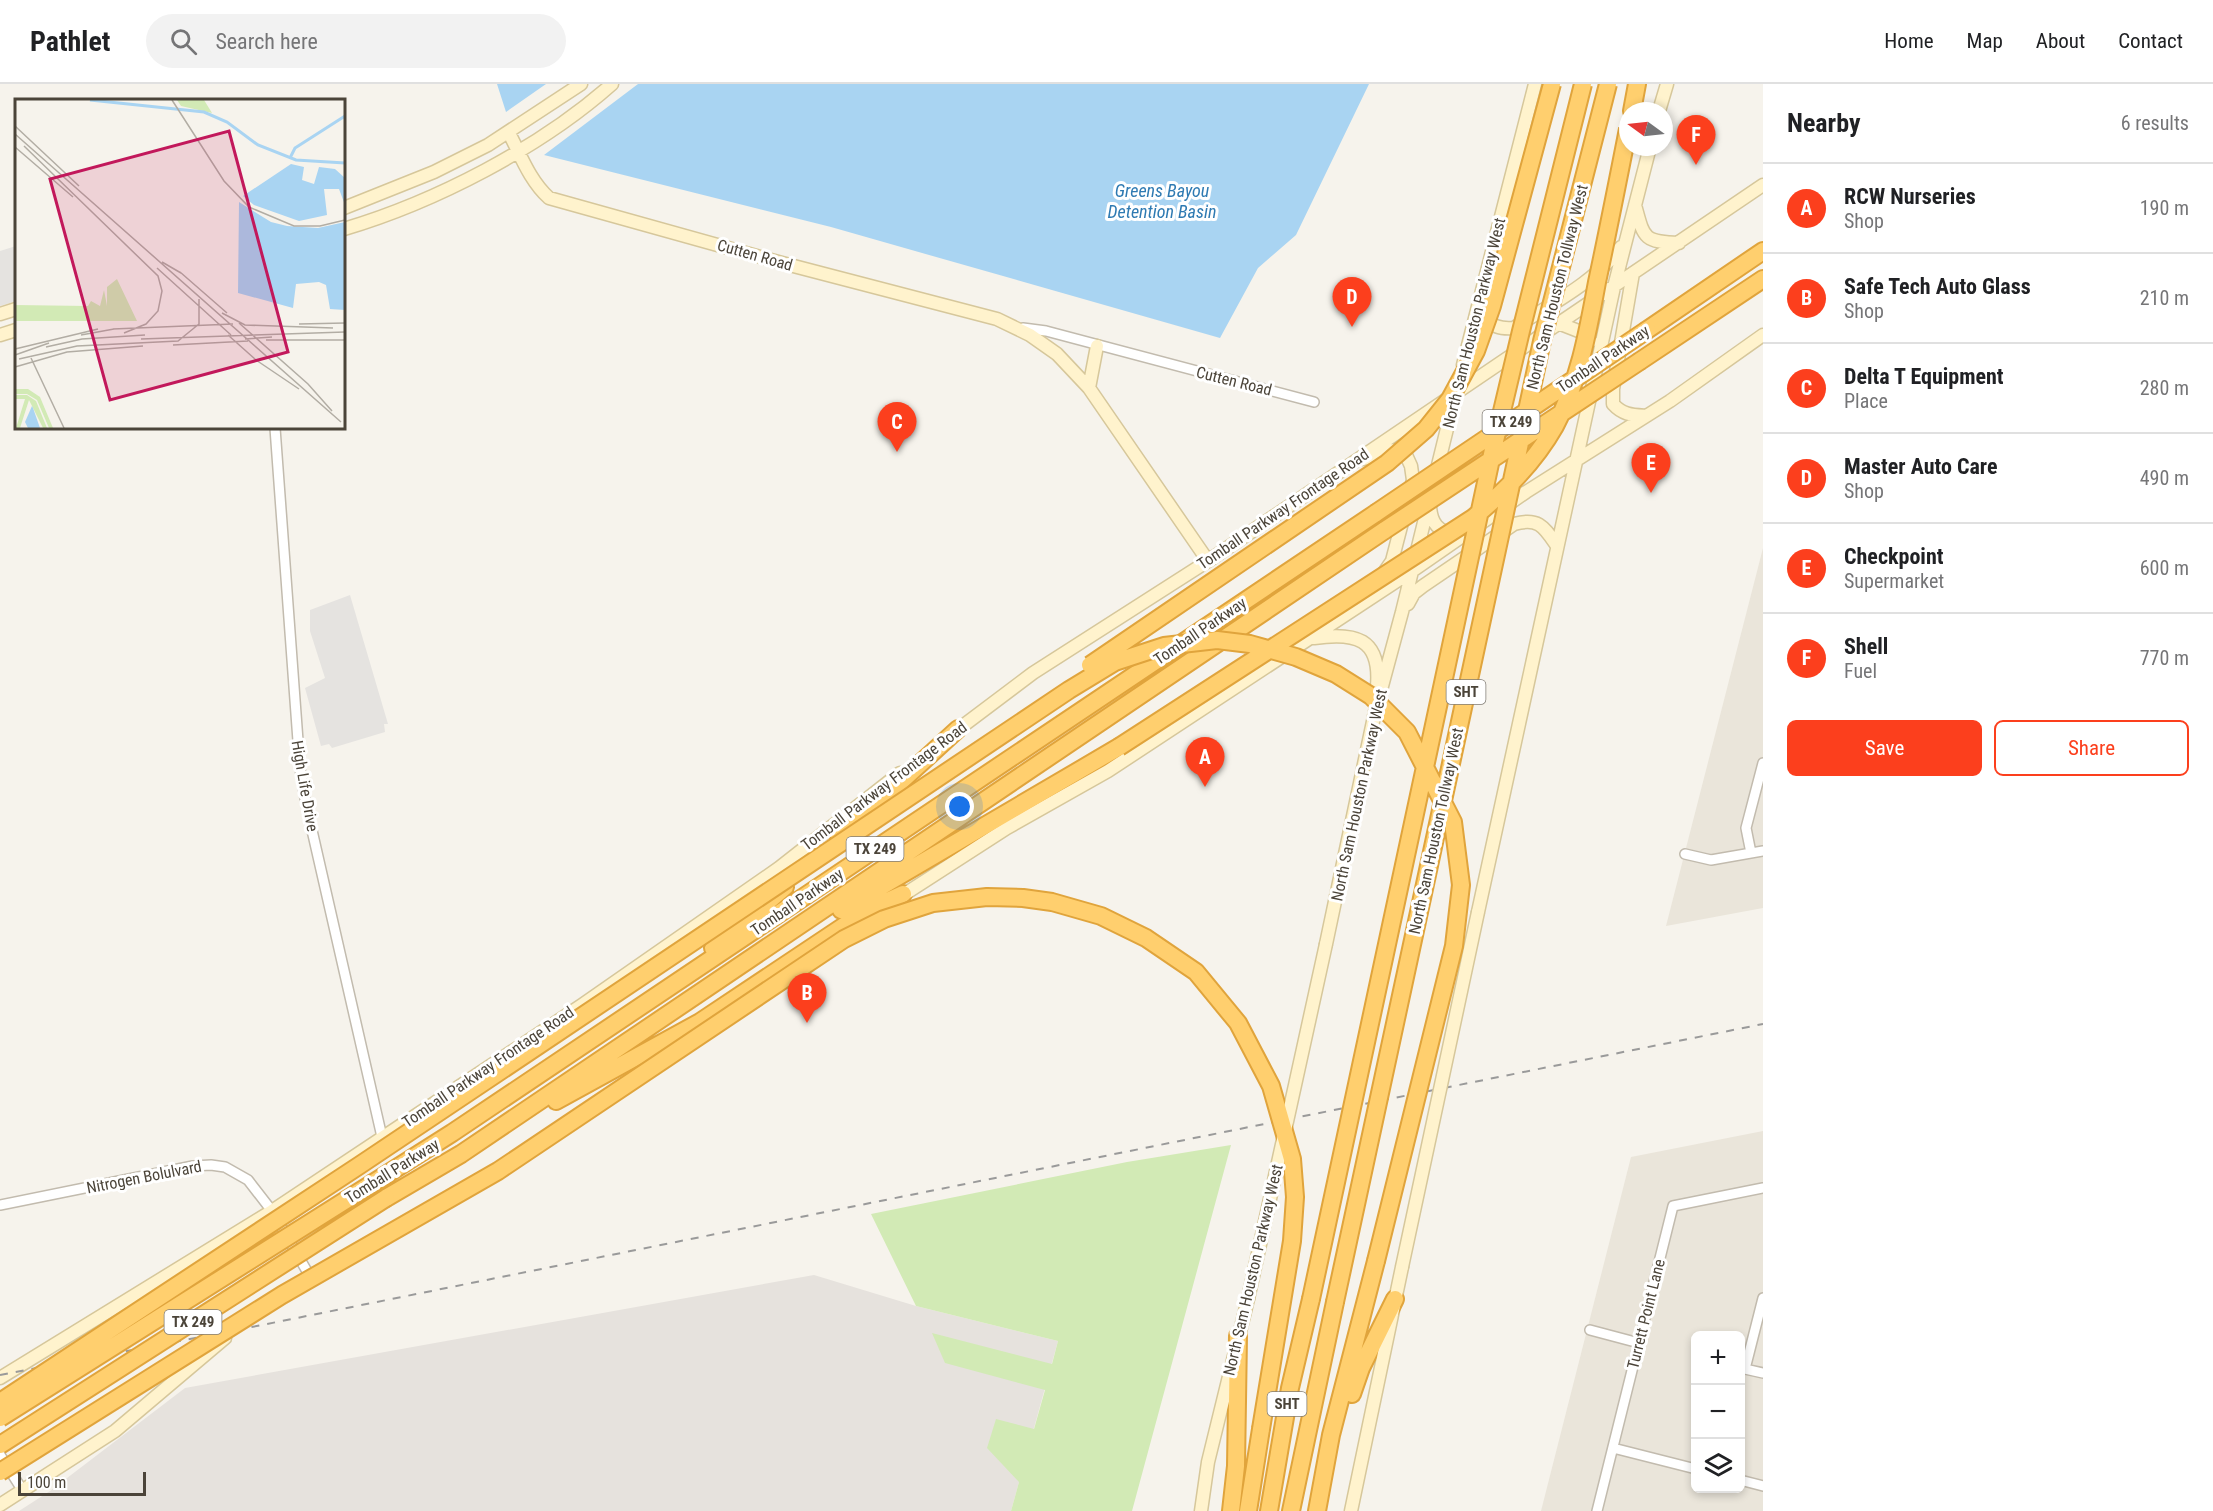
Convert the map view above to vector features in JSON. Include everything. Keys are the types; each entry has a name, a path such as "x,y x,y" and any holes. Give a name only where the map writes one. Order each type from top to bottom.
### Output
{"highway":[{"path":"793,875 813,855 872,813 1387,463 1426,429 1450,399 1476,351 1492,306 1552,84"},
{"name":"North Sam Houston Tollway West","path":"1269,1511 1290,1388 1494,446 1583,84"},
{"name":"North Sam Houston Tollway West","path":"1291,1511 1542,341 1608,84"},
{"path":"1634,102 1637,84"},
{"path":"696,996 1119,747 1473,518 1499,496 1530,463 1555,425 1574,383 1588,327 1623,156"},
{"name":"Tomball Parkway","path":"0,1418 452,1133 1376,513 1763,250"},
{"name":"Tomball Parkway","path":"0,1445 386,1198 461,1154 1385,530 1763,279"},
{"path":"0,1402 360,1165 1069,690 1115,662 1164,646 1217,640 1250,644 1296,657 1336,674 1371,696 1407,732 1453,822 1461,885 1454,946 1331,1435 1317,1511"},
{"path":"687,975 720,940 780,892 958,729"},
{"path":"461,1154 700,1022 868,910 903,894"},
{"path":"0,1472 282,1295 498,1171 844,939 884,919 933,903 987,897 1052,902 1101,916 1146,938 1196,972 1238,1023 1271,1086 1292,1159 1295,1197 1292,1241 1248,1511"},
{"path":"1323,1511 1337,1436 1361,1368 1395,1299"},
{"path":"1231,1511 1236,1466 1238,1336"}],"main road":[{"path":"345,208 434,172 509,133 581,84"},
{"path":"345,229 423,199 519,152 612,84"},
{"name":"North Sam Houston Parkway West","path":"1201,1511 1208,1462 1248,1299 1375,712 1536,84"},
{"path":"1662,102 1667,84"},
{"name":"Cutten Road","path":"509,133 531,176 540,190 549,198 818,273 997,319 1030,335 1057,354 1089,388 1208,561"},
{"path":"1351,1511 1557,546 1614,287 1648,156"},
{"name":"Tomball Parkway Frontage Road","path":"0,1378 272,1211 582,1005 778,868 958,729 1034,674 1208,561 1763,185"},
{"path":"1635,205 1641,226 1651,240 1679,243"},
{"path":"1480,299 1482,313 1489,323 1502,329 1514,328 1594,276 1610,262 1626,241"},
{"path":"1633,273 1613,389 1613,404 1620,412 1647,416"},
{"path":"0,314 15,309"},
{"path":"1558,323 1572,327 1590,339 1598,359"},
{"path":"0,335 15,330"},
{"path":"0,1505 115,1431 232,1331 308,1273 507,1158 903,894 1007,828 1108,771 1412,571 1526,492 1647,416 1763,335"},
{"path":"1089,388 1097,346"},
{"path":"1347,465 1390,450 1399,451 1406,455 1411,466 1413,480 1392,561 1376,585 1351,611"},
{"path":"1430,496 1431,517 1436,527 1453,534 1471,530"},
{"path":"1402,612 1414,593 1514,524 1527,520 1537,523 1545,528 1557,546"},
{"path":"1310,638 1338,634 1352,637 1365,644 1373,654 1378,670 1375,712"}],"street":[{"name":"Cutten Road","path":"1014,327 1046,331 1314,402"},
{"name":"High Life Drive","path":"275,429 300,768 308,814 382,1137"},
{"path":"1751,853 1746,828 1763,763"},
{"path":"1685,854 1711,860 1763,851"},
{"name":"Nitrogen Bolulvard","path":"0,1205 193,1166 225,1167 248,1180 272,1211 308,1273"},
{"name":"Turrett Point Lane","path":"1597,1511 1673,1206 1763,1188"},
{"path":"1763,1298 1745,1369 1763,1373"},
{"path":"1590,1330 1639,1343"},
{"path":"1613,1448 1691,1468"},
{"path":"0,1455 23,1491"},
{"path":"1745,1481 1763,1486"}],"shaded area":[{"path":"15,246 15,301 0,306 0,251"},
{"path":"1763,548 1763,908 1666,926"},
{"path":"350,595 388,724 384,724 385,732 332,748 329,744 321,746 305,688 325,678 310,631 310,610"},
{"path":"1763,1131 1763,1511 1541,1511 1631,1157"},
{"path":"814,1275 916,1306 1058,1341 1011,1511 19,1511 50,1491 185,1388"}],"green space":[{"path":"1231,1145 1132,1511 1011,1511 1019,1482 987,1448 996,1419 1034,1429 1045,1390 945,1363 932,1333 1052,1364 1058,1341 916,1306 871,1214 1127,1162"}],"water":[{"path":"497,84 546,84 506,112"},
{"name":"Greens Bayou Detention Basin","path":"638,84 1369,84 1296,235 1258,268 1220,338 831,227 544,155"}],"railway":[{"path":"0,1375 232,1331 1763,1024"}],"place":[{"name":"Shell","path":"1696,165"},
{"name":"Master Auto Care","path":"1352,327"},
{"name":"Delta T Equipment","path":"897,452"},
{"name":"Checkpoint","path":"1651,493"},
{"name":"RCW Nurseries","path":"1205,787"},
{"name":"Safe Tech Auto Glass","path":"807,1023"}]}
